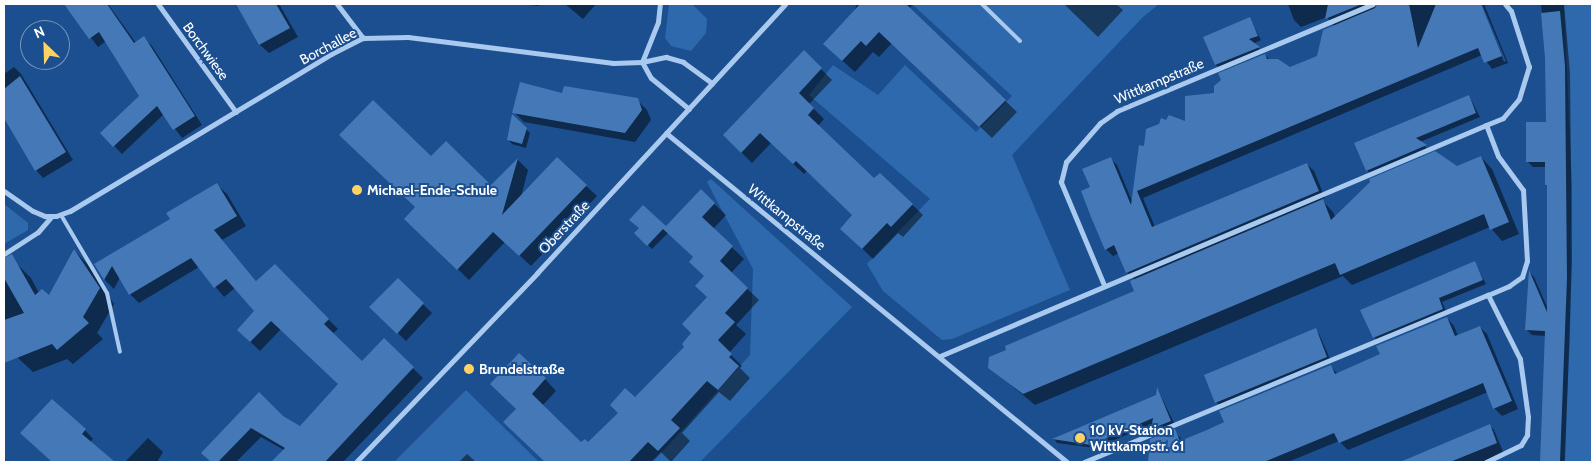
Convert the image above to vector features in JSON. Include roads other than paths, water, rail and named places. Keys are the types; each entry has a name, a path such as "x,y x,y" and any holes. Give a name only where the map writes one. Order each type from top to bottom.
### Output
{"street":[{"name":"Borchwiese","path":"158,4 236,112"},
{"path":"337,4 363,38"},
{"path":"660,4 658,22 642,62 651,78 689,109"},
{"name":"Oberstraße","path":"356,462 537,273 785,4"},
{"name":"Wittkampstraße","path":"1104,285 1061,182 1066,162 1100,123 1117,111 1373,4"},
{"path":"940,356 1300,202 1340,189 1503,118 1519,99 1529,67 1511,10 1505,4"},
{"name":"Borchallee","path":"50,217 70,211 331,54 363,38 408,37 613,63 642,62 666,57 683,62 712,83"},
{"path":"1084,462 1510,286 1522,277 1527,261 1523,190 1498,156 1486,125"},
{"name":"Wittkampstraße","path":"666,133 1067,462"},
{"path":"4,192 33,211 50,217 38,232 4,254"},
{"path":"1486,462 1521,445 1526,436 1528,417 1520,359 1488,295"}],"lane":[{"path":"982,4 1020,40"},
{"path":"61,214 107,293 120,352"}],"place":[{"name":"Michael-Ende-Schule","path":"357,190"},
{"name":"Brundelstraße","path":"469,369"},
{"name":"10 kV-Station Wittkampstr. 61","path":"1080,438"}]}
